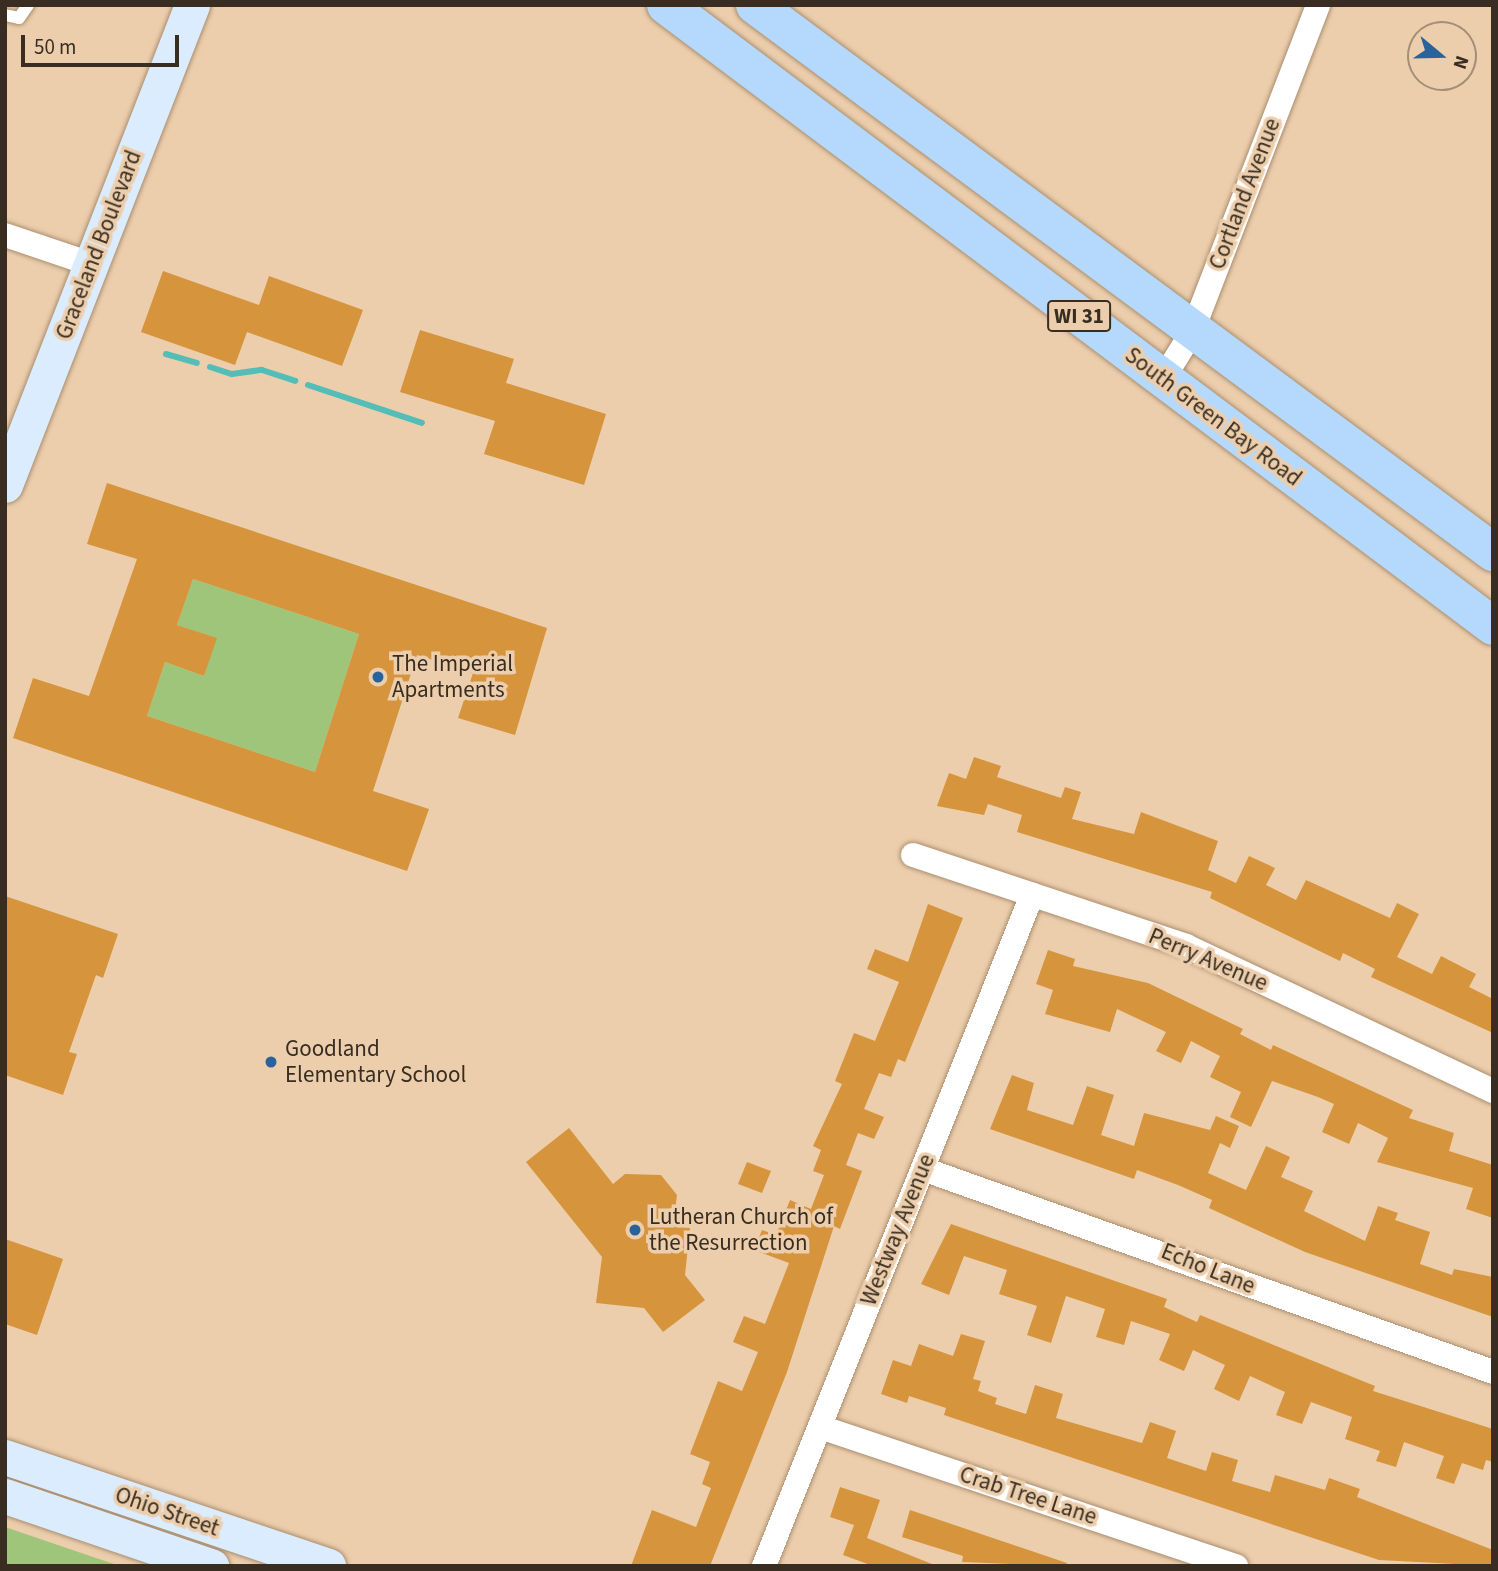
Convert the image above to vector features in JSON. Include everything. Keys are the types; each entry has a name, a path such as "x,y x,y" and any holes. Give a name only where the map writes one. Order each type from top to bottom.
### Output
{"main road":[{"name":"South Green Bay Road","path":"666,5 1493,626"},
{"name":"WI 31","path":"755,5 1192,332 1493,552"}],"street":[{"name":"Graceland Boulevard","path":"5,485 192,5"},
{"name":"Cortland Avenue","path":"1163,379 1192,332 1318,5"},
{"path":"5,235 91,264"},
{"name":"Perry Avenue","path":"913,855 1186,946 1493,1091"},
{"name":"Westway Avenue","path":"764,1566 1032,895"},
{"name":"Echo Lane","path":"923,1169 1493,1372"},
{"name":"Crab Tree Lane","path":"820,1427 1236,1566"},
{"name":"Ohio Street","path":"5,1457 328,1566"},
{"path":"17,1500 41,1469"},
{"name":"Ohio Street","path":"17,1500 211,1566"}],"lane":[{"path":"5,15 19,19 28,5"}],"green space":[{"path":"193,579 359,634 315,772 147,716 165,662 204,676 216,638 177,625"},
{"path":"5,1527 96,1558 120,1566 5,1566"}],"building":[{"path":"163,271 259,305 269,276 363,310 342,366 247,332 235,365 141,332"},
{"path":"420,330 514,359 506,383 606,414 584,485 484,454 495,421 400,392"},
{"name":"The Imperial Apartments","path":"107,483 547,628 515,735 458,718 473,673 417,655 373,791 429,809 407,871 13,738 33,678 89,696 137,559 87,544","holes":["193,579 359,634 315,772 147,716 165,662 204,676 217,638 177,625"]},
{"path":"974,757 1001,766 997,777 1018,784 1061,798 1065,787 1081,792 1072,819 1134,834 1141,812 1218,841 1208,870 1236,883 1249,856 1275,868 1266,885 1296,900 1306,880 1390,918 1397,903 1419,914 1397,957 1432,974 1441,956 1476,974 1469,987 1493,999 1493,1033 1371,977 1375,969 1343,953 1340,961 1210,898 1212,892 1017,832 1022,815 988,804 984,815 937,806 949,773 966,779"},
{"path":"5,896 118,934 103,978 96,975 69,1052 77,1054 63,1095 5,1075"},
{"path":"928,904 963,918 905,1062 898,1059 891,1077 879,1073 864,1109 884,1117 874,1139 858,1133 846,1165 862,1171 840,1229 834,1226 787,1372 710,1566 631,1566 652,1510 696,1527 711,1488 702,1484 710,1462 690,1454 718,1381 742,1391 758,1352 733,1342 744,1316 765,1324 789,1263 754,1250 762,1230 776,1235 790,1200 811,1209 824,1175 813,1171 821,1150 813,1146 842,1084 835,1081 854,1033 875,1041 899,982 867,969 875,949 908,962"},
{"path":"1048,950 1075,959 1073,966 1148,983 1243,1029 1240,1034 1271,1050 1273,1045 1413,1110 1409,1118 1454,1133 1449,1151 1493,1165 1493,1218 1466,1209 1473,1188 1377,1162 1388,1138 1358,1123 1349,1144 1322,1132 1334,1104 1272,1081 1251,1127 1230,1117 1241,1092 1210,1077 1220,1056 1191,1041 1181,1063 1156,1051 1166,1032 1117,1009 1110,1032 1045,1014 1053,990 1036,984"},
{"path":"1012,1075 1034,1083 1027,1110 1073,1125 1087,1086 1114,1095 1101,1135 1134,1146 1144,1113 1210,1130 1216,1116 1239,1126 1230,1148 1220,1143 1208,1173 1246,1190 1266,1146 1290,1157 1281,1177 1313,1191 1304,1211 1365,1241 1378,1206 1398,1213 1395,1220 1430,1232 1420,1264 1452,1275 1454,1269 1493,1277 1493,1317 1305,1252 1209,1208 1212,1200 1178,1185 1137,1170 1134,1179 990,1129"},
{"name":"Lutheran Church of the Resurrection","path":"569,1128 613,1184 625,1174 661,1175 677,1195 673,1226 690,1228 685,1275 705,1300 663,1332 644,1308 596,1303 602,1257 526,1162"},
{"path":"747,1162 771,1171 762,1193 738,1184"},
{"path":"951,1224 1167,1299 1164,1307 1197,1322 1200,1315 1375,1386 1373,1391 1493,1429 1493,1462 1486,1460 1483,1470 1462,1463 1454,1484 1436,1478 1444,1456 1404,1442 1396,1467 1376,1461 1380,1451 1345,1439 1352,1417 1311,1402 1302,1424 1276,1415 1285,1392 1250,1376 1239,1401 1214,1389 1225,1365 1193,1350 1184,1371 1159,1360 1170,1334 1131,1321 1124,1345 1096,1337 1105,1309 1066,1296 1051,1343 1027,1335 1037,1306 999,1294 1007,1270 964,1256 949,1295 921,1284"},
{"path":"5,1239 63,1259 37,1335 5,1324"},
{"path":"961,1334 985,1341 973,1379 981,1381 978,1391 997,1398 995,1404 1026,1414 1035,1385 1063,1394 1056,1418 1142,1443 1150,1422 1176,1431 1167,1458 1206,1471 1212,1452 1238,1460 1232,1481 1270,1492 1275,1475 1325,1490 1329,1478 1360,1489 1357,1497 1493,1550 1493,1566 1379,1560 944,1415 946,1408 909,1396 907,1403 881,1394 893,1360 911,1366 919,1344 953,1356"},
{"path":"840,1487 880,1500 867,1538 937,1566 873,1566 843,1555 854,1525 830,1517"},
{"path":"910,1510 1067,1563 1066,1566 962,1562 963,1556 902,1537"}],"waterway":[{"path":"166,354 197,363"},
{"path":"210,367 232,374 262,370 295,381"},
{"path":"308,385 422,423"}],"place":[{"name":"The Imperial Apartments","path":"378,677"},
{"name":"Goodland Elementary School","path":"271,1062"},
{"name":"Lutheran Church of the Resurrection","path":"635,1230"}]}
